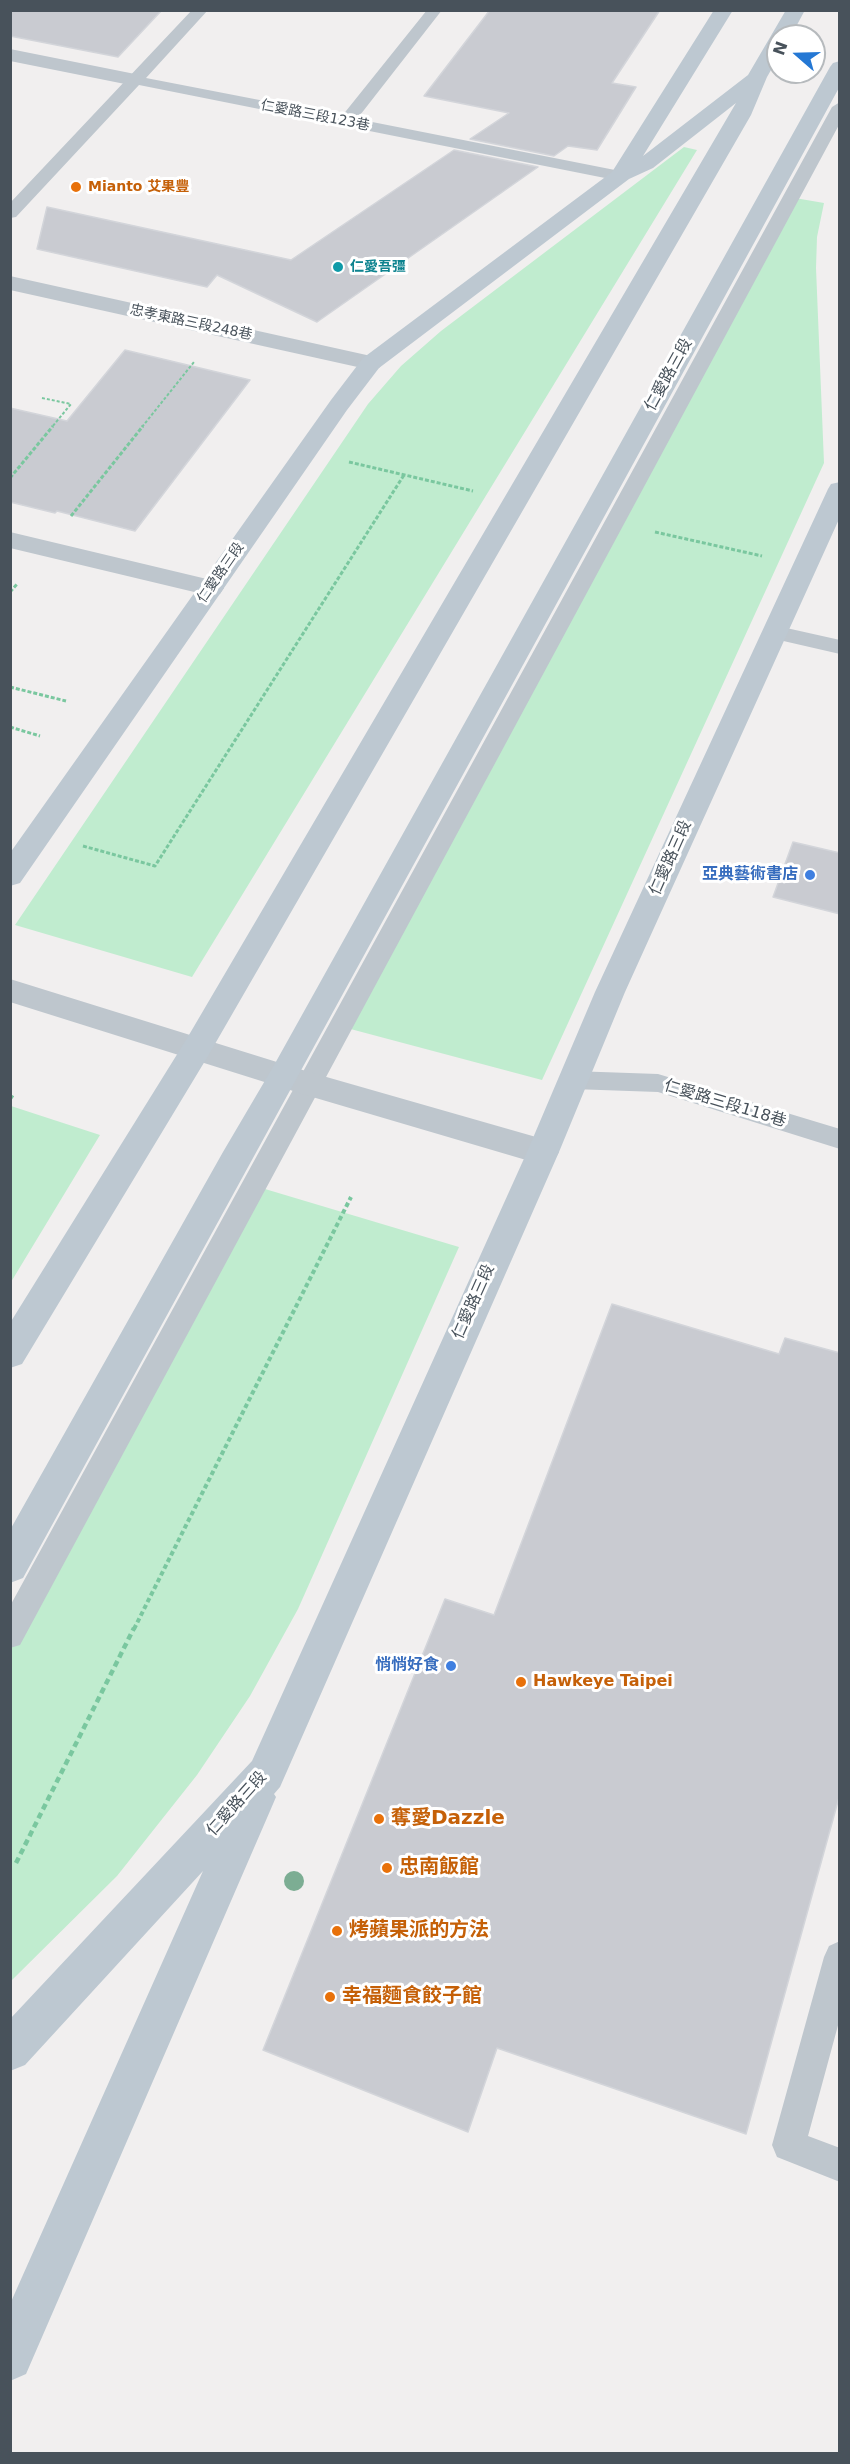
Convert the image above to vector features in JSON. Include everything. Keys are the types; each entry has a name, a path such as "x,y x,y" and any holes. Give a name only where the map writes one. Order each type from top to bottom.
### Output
{"main road":[{"name":"仁愛路三段","path":"10,876 339,405 371,363 620,176 724,10"},
{"path":"788,24 796,10"},
{"path":"10,1354 197,1048 741,115 766,62"},
{"name":"仁愛路三段","path":"10,1566 234,1161 297,1080 840,67"},
{"path":"620,176 646,164 757,77"},
{"name":"仁愛路三段","path":"10,2050 266,1774 543,1152 572,1080 773,632 840,489"},
{"path":"10,2358 266,1774"}],"street":[{"name":"仁愛路三段123巷","path":"10,55 135,80"},
{"name":"忠孝東路三段248巷","path":"10,284 371,363"},
{"path":"10,540 211,588"},
{"path":"10,990 297,1080 543,1152"}],"lane":[{"path":"10,213 201,10"},
{"path":"346,122 435,10"},
{"name":"仁愛路三段123巷","path":"135,80 620,176"},
{"path":"10,1635 297,1080 840,107"},
{"path":"773,632 840,647"},
{"name":"仁愛路三段118巷","path":"572,1080 658,1083 840,1139"},
{"path":"840,1957 789,2145 840,2165"}],"path":[{"path":"45,548 199,355"},
{"path":"10,478 71,404 42,398"},
{"path":"340,460 480,492"},
{"path":"39,834 155,866 404,474"},
{"path":"653,531 769,558"},
{"path":"10,687 66,701"},
{"path":"10,727 40,736"},
{"path":"10,1099 14,1093"},
{"path":"16,1863 351,1197"}],"green space":[{"path":"684,147 697,150 192,977 15,925 368,404 401,366 441,331"},
{"path":"789,197 824,203 817,237 816,268 824,463 542,1080 343,1027"},
{"path":"10,1106 100,1135 11,1282"},
{"path":"255,1186 459,1247 298,1609 250,1696 197,1775 117,1876 11,1981 11,1638"}],"building":[{"path":"10,10 162,10 118,57 10,36"},
{"path":"490,10 660,10 612,83 636,87 597,150 568,146 554,156 470,139 509,113 424,96"},
{"path":"454,150 538,167 317,322 217,275 207,287 37,249 47,207 291,260"},
{"path":"125,350 250,380 135,531 57,511 55,513 10,502 10,408 67,421"},
{"name":"亞典藝術書店","path":"793,842 840,853 840,914 773,897"},
{"path":"612,1304 779,1354 785,1338 840,1353 840,1794 746,2134 497,2048 468,2132 263,2050 445,1599 494,1615"}],"place":[{"name":"Mianto 艾果豐","path":"76,187"},
{"name":"仁愛吾彊","path":"338,267"},
{"name":"亞典藝術書店","path":"810,875"},
{"name":"悄悄好食","path":"451,1666"},
{"name":"Hawkeye Taipei","path":"521,1682"},
{"name":"奪愛Dazzle","path":"379,1819"},
{"name":"忠南飯館","path":"387,1868"},
{"name":"烤蘋果派的方法","path":"337,1931"},
{"name":"幸福麵食餃子館","path":"330,1997"}]}
